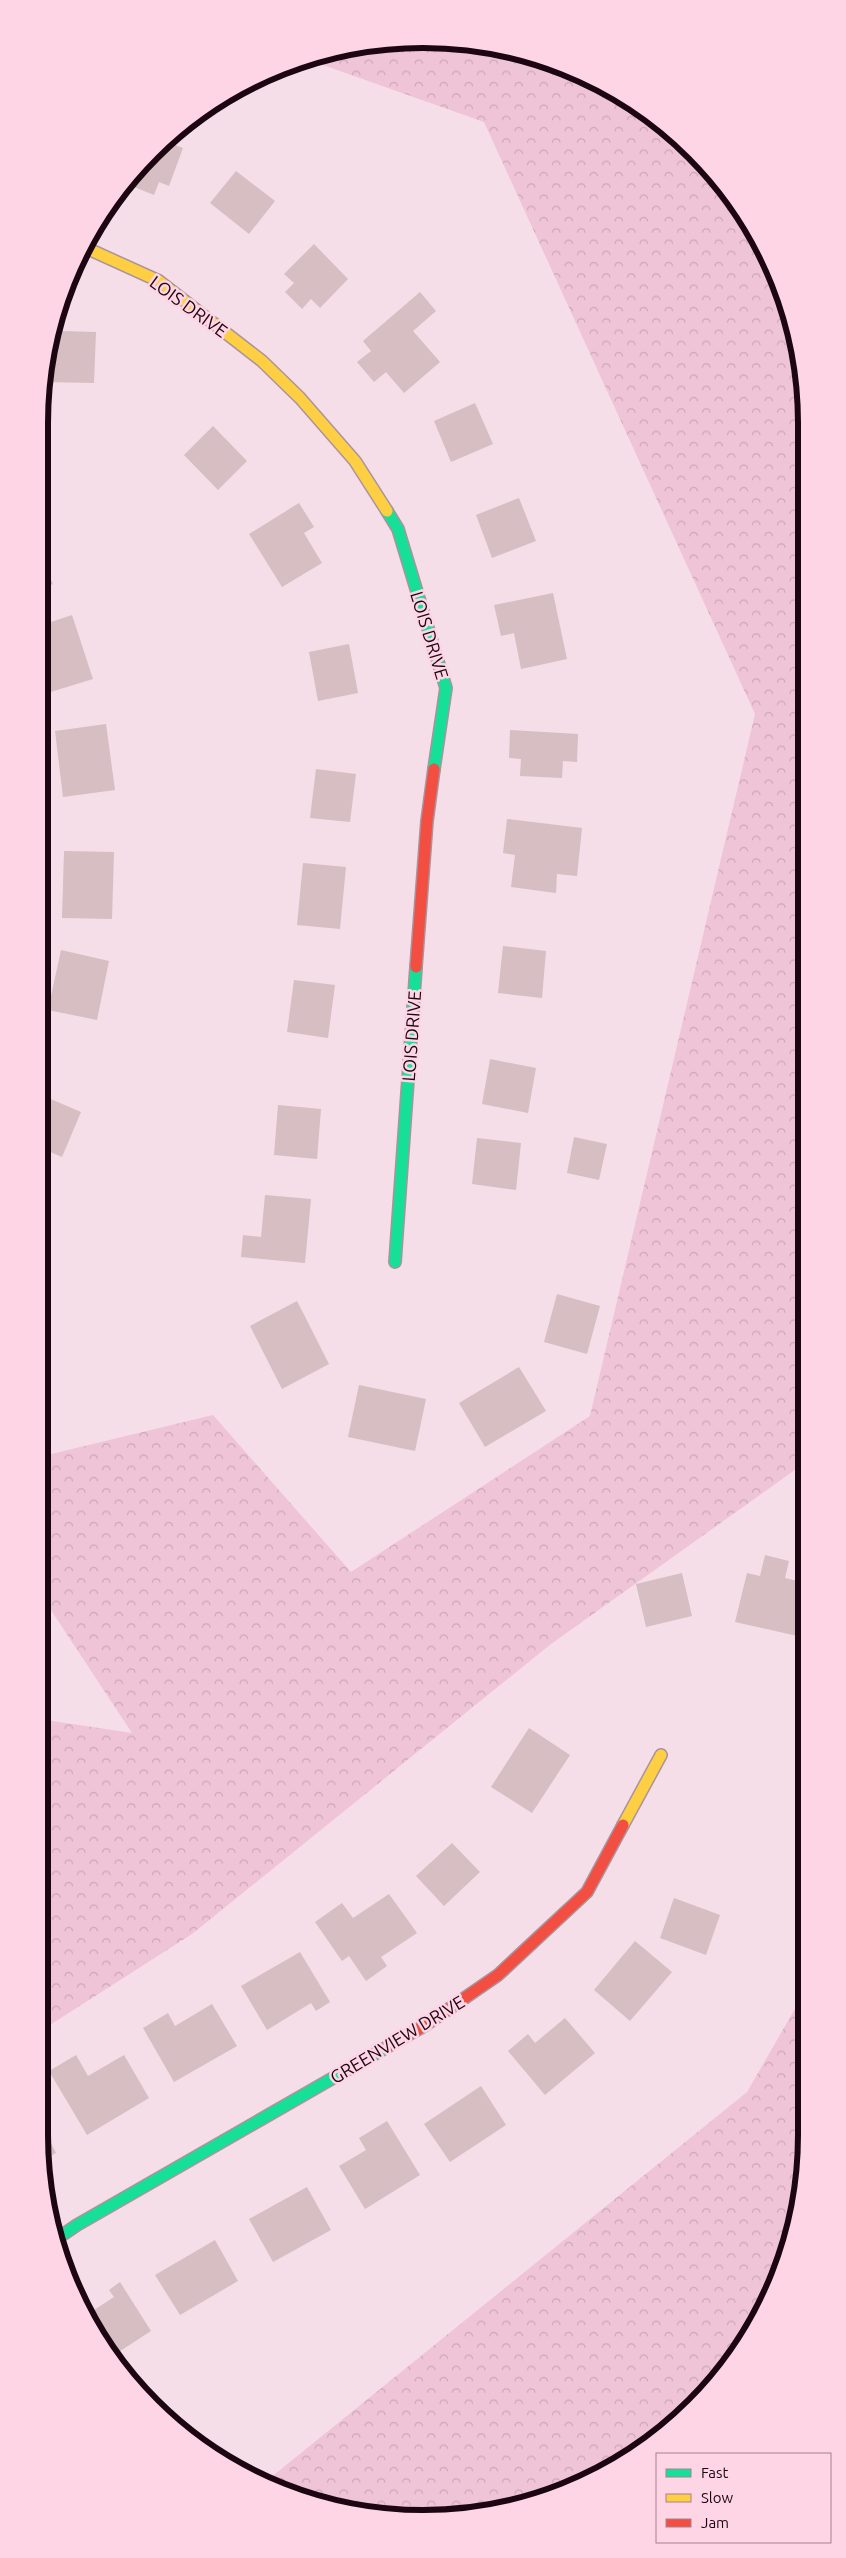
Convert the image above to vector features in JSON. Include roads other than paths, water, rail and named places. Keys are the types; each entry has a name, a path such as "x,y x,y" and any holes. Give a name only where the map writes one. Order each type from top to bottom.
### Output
{"street":[{"name":"LOIS DRIVE","path":"90,249 159,281 262,361 300,398 355,461 398,529 446,688 427,821 395,1262"},
{"name":"GREENVIEW DRIVE","path":"61,2236 424,2026 498,1975 587,1892 661,1755"}]}
